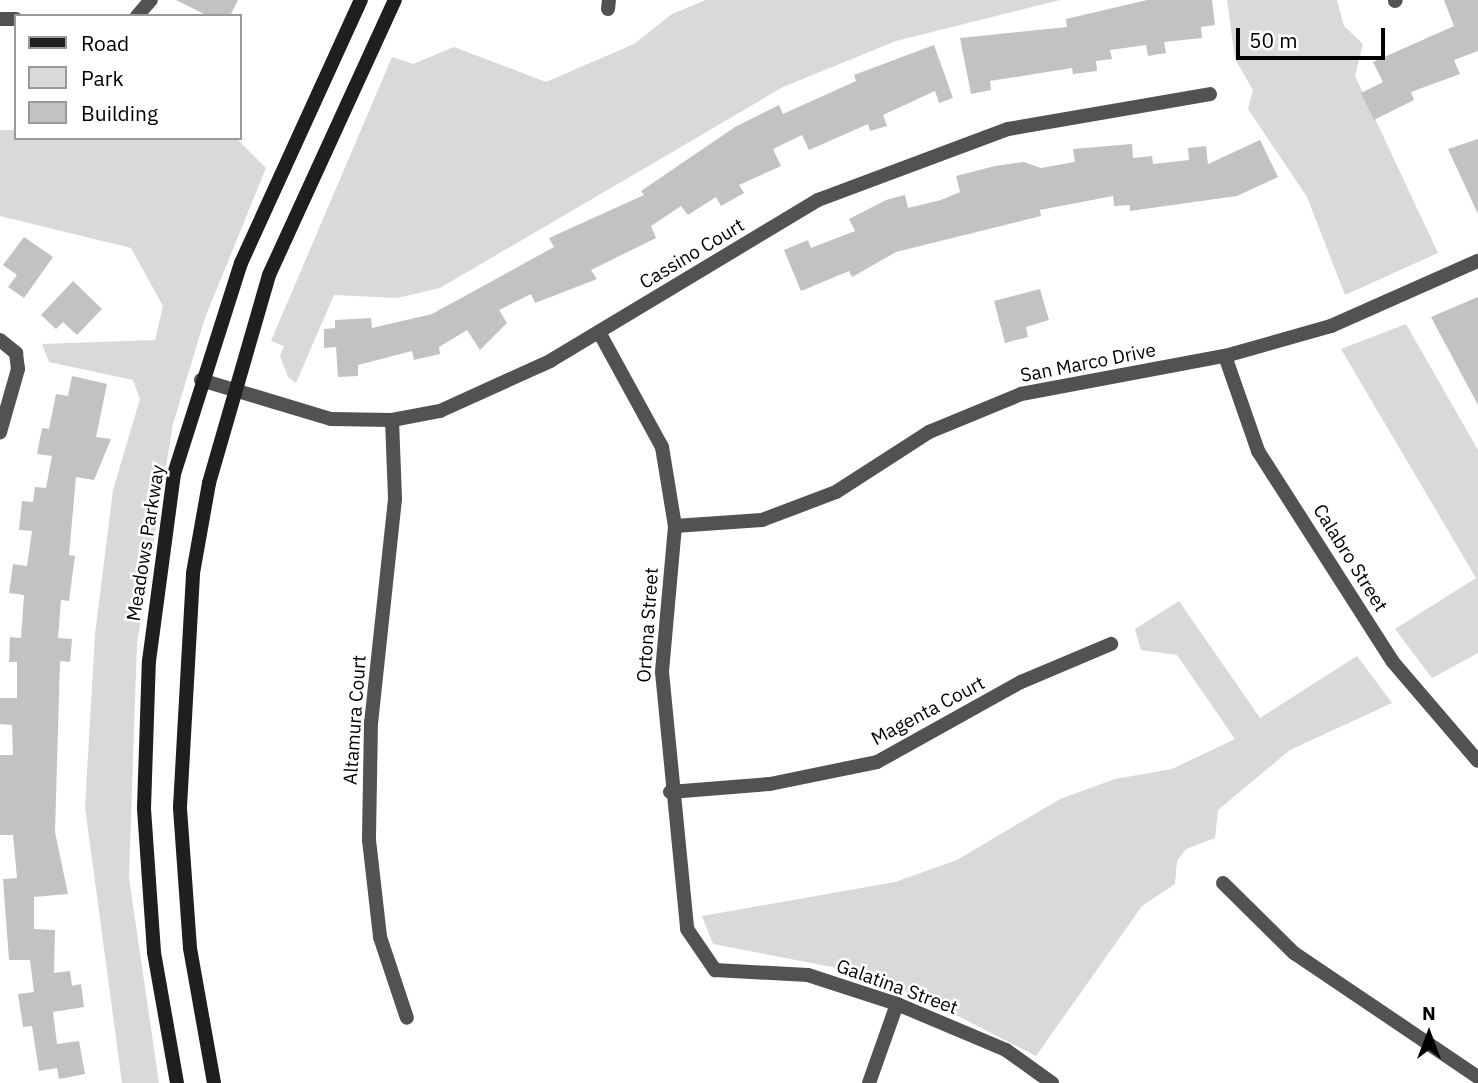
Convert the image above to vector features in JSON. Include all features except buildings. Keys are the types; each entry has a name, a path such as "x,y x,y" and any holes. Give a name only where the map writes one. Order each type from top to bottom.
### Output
{"main road":[{"name":"Meadows Parkway","path":"177,1083 154,952 145,821 149,661 174,474 201,380 241,264 361,0"},
{"path":"214,1083 190,948 180,807 185,663 209,483 269,275 395,0"}],"street":[{"path":"139,14 151,0"},
{"name":"Cassino Court","path":"201,380 331,419 392,420 484,396 599,332 818,200 935,152 1008,129 1210,94"},
{"name":"San Marco Drive","path":"675,526 762,520 824,497 929,432 1021,394 1225,356 1331,326 1478,261"},
{"name":"Ortona Street","path":"599,332 662,447 675,526 662,672 670,792 687,929 715,970"},
{"path":"0,340 16,353 18,369 0,432"},
{"name":"Calabro Street","path":"1225,356 1258,451 1393,662 1478,761"},
{"name":"Altamura Court","path":"392,420 395,499 371,722 369,828 380,937 407,1018"},
{"name":"Magenta Court","path":"670,792 770,783 877,762 1021,682 1111,644"},
{"path":"1223,883 1294,953 1478,1077"},
{"name":"Galatina Street","path":"715,970 808,975 897,1004 1006,1050 1052,1083"},
{"path":"869,1083 897,1004"}],"green space":[{"path":"706,0 1060,0 896,41 783,87 440,288 397,298 334,295 296,383 288,377 280,356 284,346 271,341 392,57 413,64 454,47 546,82 634,44 672,14"},
{"path":"1227,0 1337,0 1344,26 1363,44 1355,76 1438,253 1345,295 1307,197 1248,109 1253,90 1235,59"},
{"path":"0,130 14,130 14,140 238,140 266,168 205,318 173,424 137,643 129,878 159,1083 122,1083 85,807 95,634 113,490 140,399 133,380 49,362 42,344 155,340 163,306 131,248 0,216"},
{"path":"1406,324 1478,450 1478,653 1432,678 1395,629 1476,578 1341,349"},
{"path":"1179,601 1260,718 1357,656 1392,703 1290,750 1218,810 1215,838 1186,849 1177,861 1175,884 1142,906 1036,1056 917,995 832,967 713,944 702,916 895,882 957,860 1060,799 1115,779 1172,769 1235,739 1177,655 1141,650 1135,629"}]}
